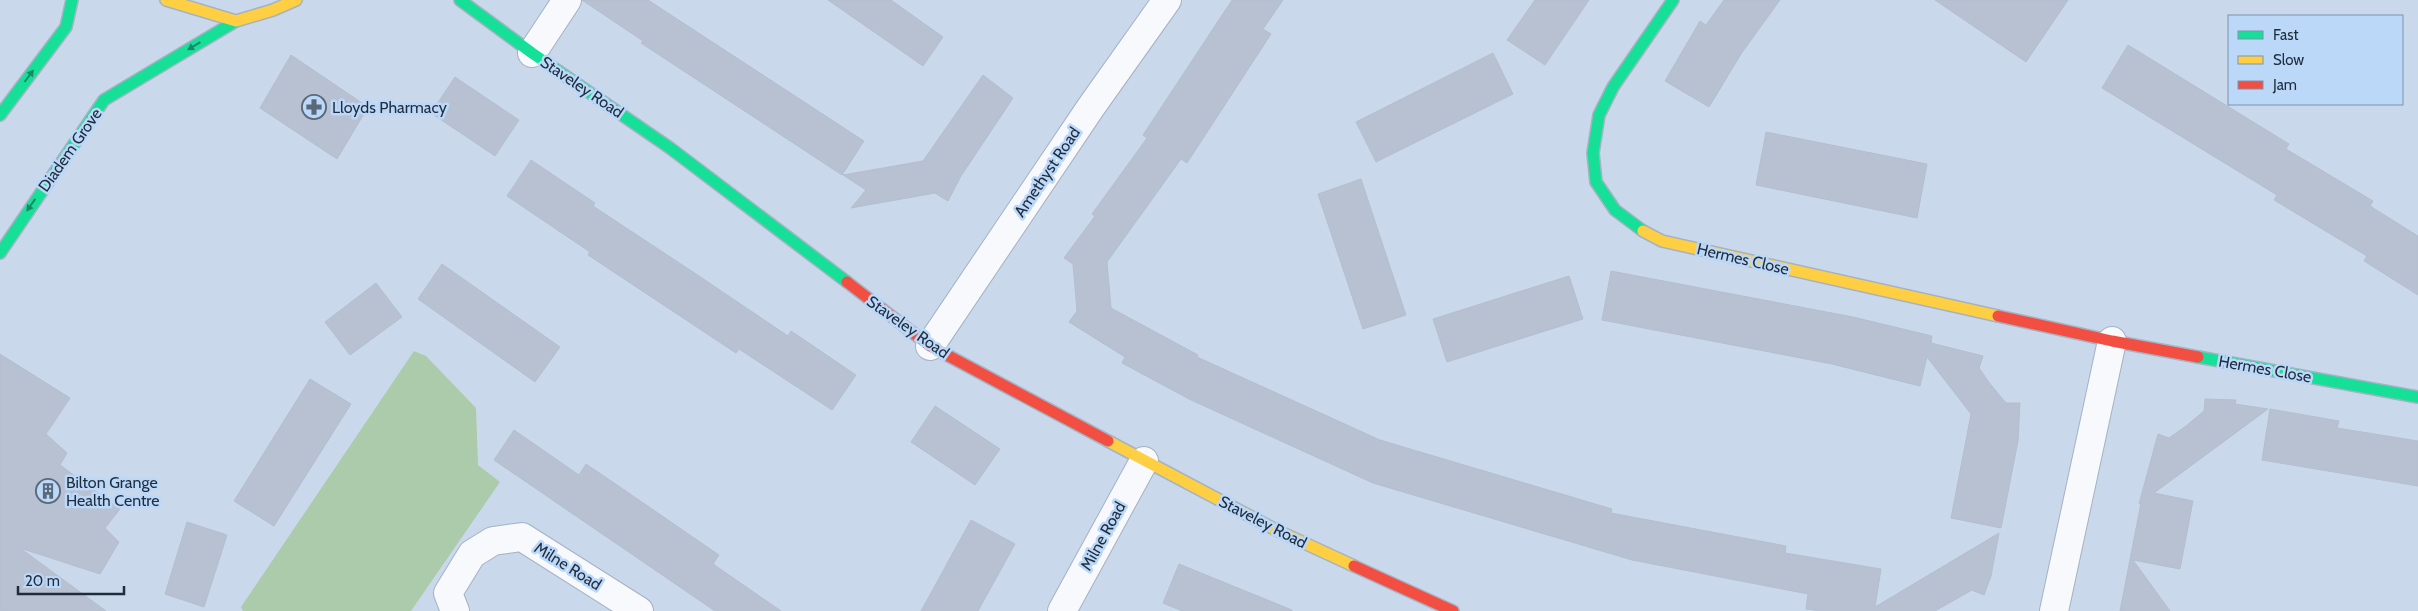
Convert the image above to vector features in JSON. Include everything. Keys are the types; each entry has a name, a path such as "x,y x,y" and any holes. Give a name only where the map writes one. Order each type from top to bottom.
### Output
{"street":[{"path":"0,115 66,27 72,0"},
{"path":"166,0 236,21"},
{"name":"Diadem Grove","path":"0,253 104,100 236,21 273,10 296,0"},
{"name":"Staveley Road","path":"460,0 532,54 670,148 930,346 1276,530 1453,611"},
{"path":"532,54 567,0"},
{"name":"Amethyst Road","path":"930,346 1091,107 1167,0"},
{"name":"Hermes Close","path":"1673,0 1613,87 1598,115 1593,153 1596,182 1615,210 1637,228 1662,241 2112,341 2418,397"},
{"path":"2054,611 2112,341"},
{"name":"Milne Road","path":"1062,611 1144,461"},
{"name":"Milne Road","path":"455,611 448,593 472,554 493,541 522,537 639,611"}],"green space":[{"path":"414,351 426,356 476,408 478,465 500,482 411,611 243,611 241,607"}],"building":[{"path":"582,0 648,0 864,141 842,175 641,43 643,41"},
{"path":"828,0 891,0 943,37 923,66"},
{"path":"1232,0 1283,0 1263,29 1271,34 1187,163 1181,159 1107,262 1111,308 1198,355 1197,357 1380,440 1612,509 1611,513 1786,546 1785,553 1881,569 1875,607 1999,533 1991,576 1984,595 1972,590 1935,611 1820,611 1806,609 1808,594 1632,560 1373,483 1191,400 1122,363 1125,357 1069,322 1077,311 1073,264 1064,258 1095,216 1092,214 1147,138 1143,135"},
{"path":"1535,0 1589,0 1545,65 1507,40"},
{"path":"1724,0 1780,0 1741,54 1709,107 1665,81 1700,21 1706,25"},
{"path":"1935,0 2068,0 2026,62"},
{"path":"2128,45 2289,144 2286,149 2373,201 2370,206 2418,236 2418,295 2364,261 2367,256 2274,200 2277,195 2102,88"},
{"path":"1493,53 1513,94 1376,162 1356,122"},
{"name":"Lloyds Pharmacy","path":"291,55 368,107 337,159 260,108"},
{"path":"983,75 1013,98 961,176 948,201 935,193 851,208 866,190 843,175 923,161"},
{"path":"455,77 519,120 495,156 431,113"},
{"path":"1766,132 1927,164 1917,218 1756,185"},
{"path":"531,160 595,203 593,206 788,336 791,331 856,375 832,410 739,349 736,353 588,255 590,252 507,196"},
{"path":"1361,179 1406,315 1363,329 1318,194"},
{"path":"442,264 560,347 535,382 418,299"},
{"path":"1611,271 1853,317 1932,336 1931,343 1983,356 1979,368 1991,385 2006,403 2020,403 2018,441 2001,528 1951,518 1971,414 1927,357 1920,386 1832,364 1602,320"},
{"path":"1569,276 1583,319 1447,362 1433,319"},
{"path":"376,283 402,317 350,355 325,322"},
{"name":"Bilton Grange Health Centre","path":"0,354 70,398 46,434 67,453 60,465 120,509 105,528 119,542 100,574 20,548 106,611 0,611"},
{"path":"310,379 351,404 274,526 234,501"},
{"path":"2205,399 2236,400 2235,404 2268,409 2154,493 2193,501 2180,569 2133,560 2170,611 2120,611 2141,503 2139,504 2158,434 2169,438 2186,426 2204,411"},
{"path":"935,406 1000,449 975,485 911,442"},
{"path":"2270,409 2339,421 2337,428 2418,441 2418,486 2262,460"},
{"path":"514,430 579,475 586,464 620,487 719,555 713,564 781,611 715,611 494,460"},
{"path":"971,520 1015,544 978,611 921,611"},
{"path":"187,522 227,535 204,607 165,594"},
{"path":"1179,564 1292,611 1182,611 1163,603"}],"traffic: fast":[{"path":"0,115 66,27 72,0"},
{"path":"460,0 532,53 670,148 847,282"},
{"path":"1643,231 1615,210 1596,182 1593,153 1599,115 1613,87 1673,0"},
{"path":"0,253 104,100 236,21"},
{"path":"2198,357 2418,397"}],"traffic: slow":[{"path":"166,0 236,21 273,10 296,0"},
{"path":"1643,231 1662,241 1998,316"},
{"path":"1108,441 1276,530 1354,566"}],"traffic: jam":[{"path":"847,282 930,346 1108,441"},
{"path":"1998,316 2112,341 2198,357"},
{"path":"1354,566 1453,611"}],"place":[{"name":"Lloyds Pharmacy","path":"314,107"},
{"name":"Bilton Grange Health Centre","path":"48,491"}]}
